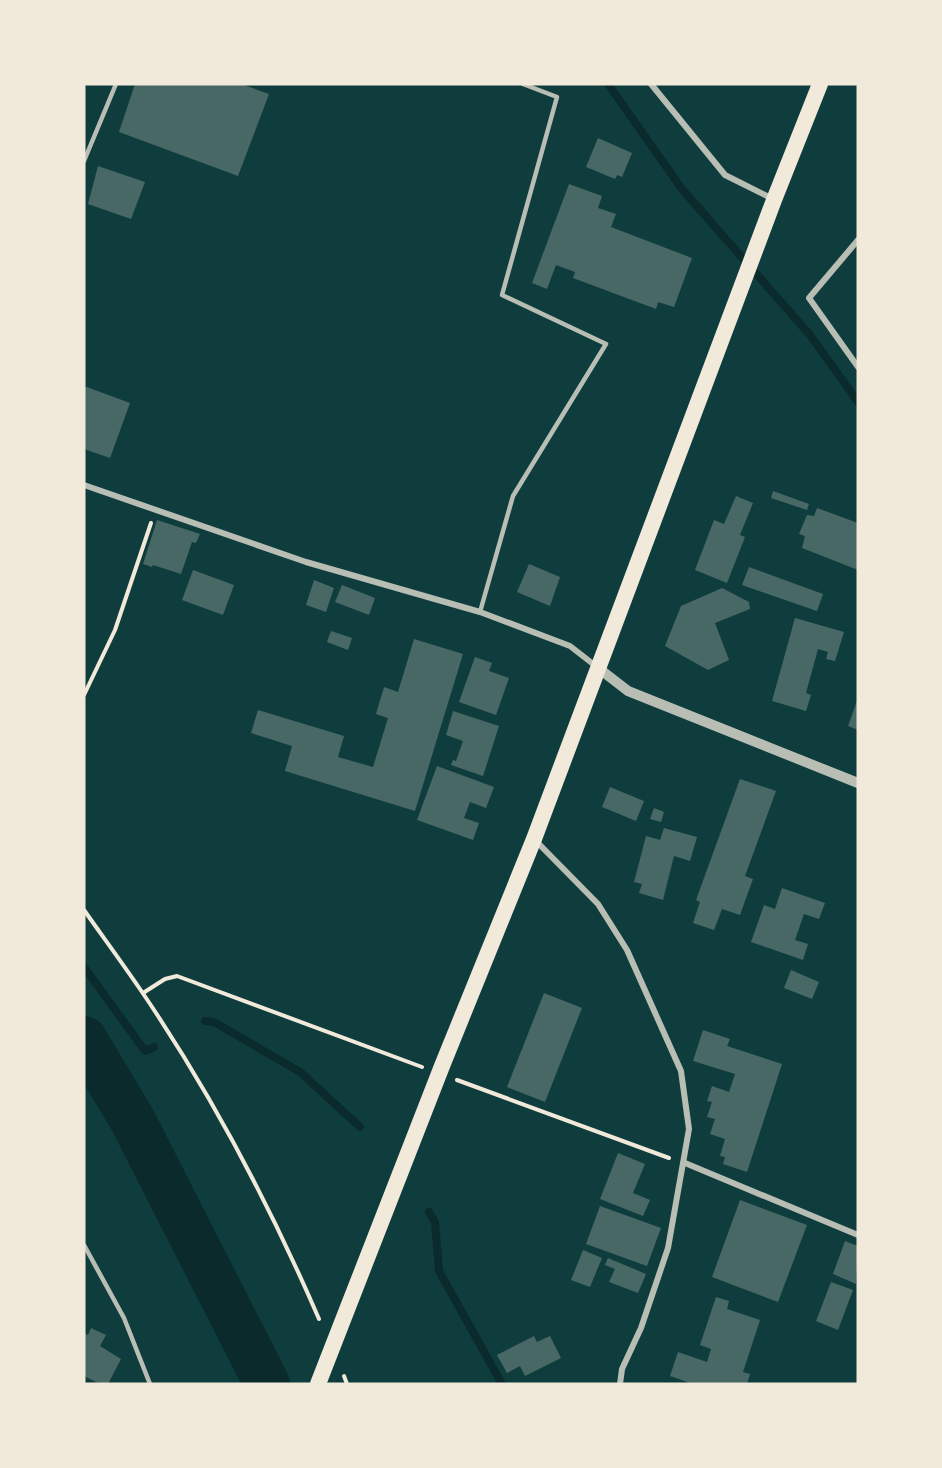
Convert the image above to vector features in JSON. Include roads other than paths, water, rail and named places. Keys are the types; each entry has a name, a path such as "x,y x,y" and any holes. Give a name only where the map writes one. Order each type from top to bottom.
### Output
{"highway":[{"path":"318,1384 433,1088 534,839 597,667 820,84"}],"street":[{"path":"651,84 725,175 774,200"},
{"path":"858,240 809,298 858,367"},
{"path":"84,485 306,562 480,612 570,646 628,691 858,783"},
{"path":"534,839 598,904 627,950 681,1071 689,1129 685,1164 668,1248 641,1328 622,1369 620,1384"},
{"path":"685,1164 858,1235"}],"lane":[{"path":"84,161 116,84"},
{"path":"480,612 513,496 606,344 502,295 557,97 523,84"},
{"path":"84,1245 124,1318 150,1384"}],"waterway":[{"path":"608,84 682,189 810,335 858,402"},
{"path":"84,967 145,1051 154,1047"},
{"path":"205,1021 214,1022 300,1072 360,1127"},
{"path":"84,1039 133,1121 267,1384"},
{"path":"429,1212 435,1222 439,1271 502,1384"}]}
